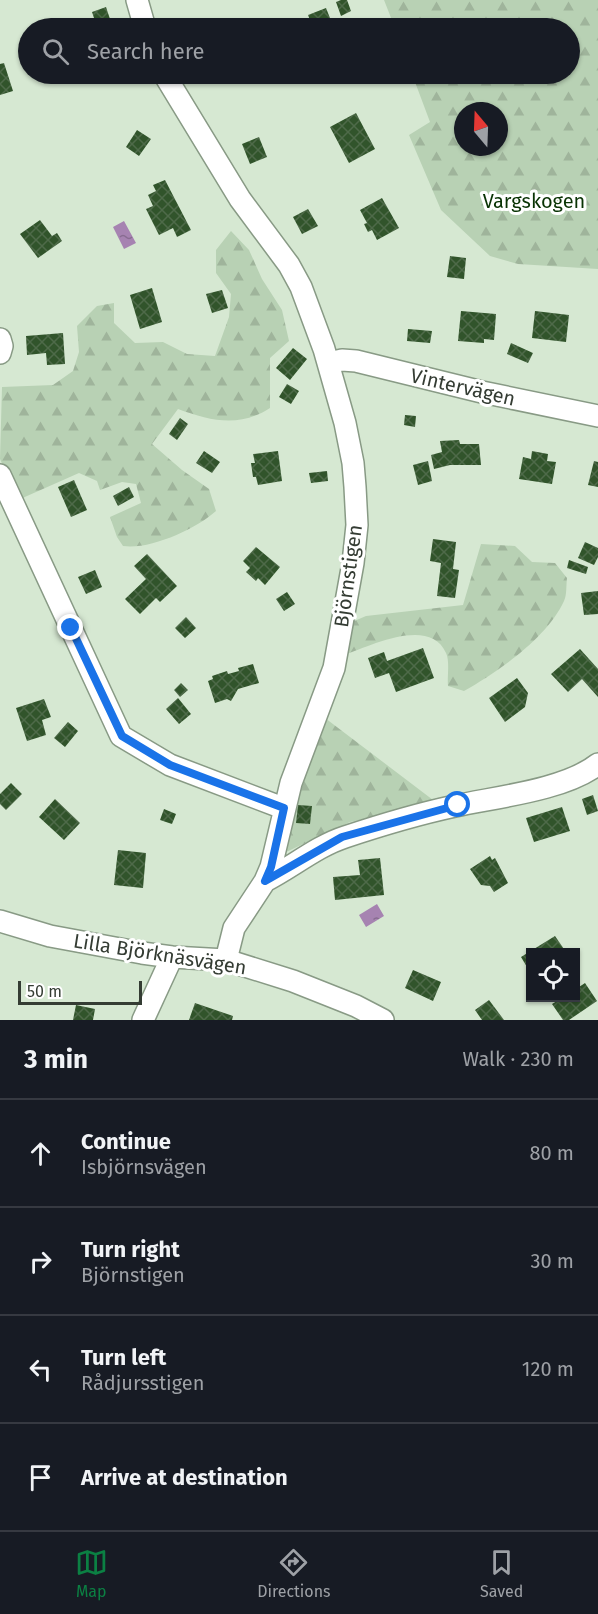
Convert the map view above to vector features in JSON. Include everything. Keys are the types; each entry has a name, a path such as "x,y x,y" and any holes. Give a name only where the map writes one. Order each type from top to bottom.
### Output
{"street":[{"path":"137,0 142,18"},
{"name":"Björnstigen","path":"170,84 240,199 290,265 309,307 328,363 345,423 353,463 356,536 334,668 284,808 271,867 265,881 234,928 226,960"},
{"path":"0,339 2,346 0,353"},
{"name":"Vintervägen","path":"328,363 342,360 356,361 474,390 598,416"},
{"path":"0,475 122,736 170,765 284,808"},
{"path":"265,881 342,837 432,811 530,790 582,775 598,764"},
{"name":"Lilla Björknäsvägen","path":"0,921 50,936 172,957 226,960 293,981 356,1006 383,1020"},
{"path":"143,1020 172,957"}],"green space":[{"name":"Vargskogen","path":"384,0 598,0 598,269 518,264 490,256 441,210 409,135 430,122 416,84 580,84 580,18 391,18"},
{"path":"231,231 249,250 262,279 282,310 289,341 270,358 270,408 236,420 202,417 178,409 152,444 182,470 209,489 216,511 197,525 172,537 146,545 123,546 110,517 141,503 136,484 122,482 100,490 97,481 79,473 18,500 0,459 2,387 53,385 73,371 79,352 77,326 97,306 114,303 114,323 135,343 163,342 187,354 215,356 229,317 231,294 216,273 216,250"},
{"path":"481,544 515,546 532,562 555,563 567,578 565,599 556,615 521,652 464,691 448,686 446,653 438,642 427,636 399,637 344,655 352,622 366,616 463,605"},
{"path":"325,718 437,803 350,822 284,853 297,802"}],"water":[{"path":"124,221 136,243 124,249 113,227"},
{"path":"377,904 384,916 366,927 359,915"}],"building":[{"path":"347,0 351,11 341,16 336,2"},
{"path":"106,7 110,18 94,18 92,12"},
{"path":"326,8 330,18 309,18 308,15"},
{"path":"4,63 13,91 0,95 0,64"},
{"path":"356,113 375,149 349,163 330,127"},
{"path":"137,130 151,139 139,156 126,147"},
{"path":"259,137 267,157 250,164 242,144"},
{"path":"165,180 191,230 177,237 173,228 159,235 146,209 153,206 148,195 156,191 153,185"},
{"path":"382,198 399,228 377,240 372,230 368,232 364,224 367,223 360,210"},
{"path":"308,209 318,226 302,234 293,217"},
{"path":"40,220 52,236 57,233 62,241 38,258 20,234"},
{"path":"450,256 466,258 464,279 447,277"},
{"path":"152,288 162,322 140,329 130,295"},
{"path":"222,290 228,308 212,313 206,294"},
{"path":"461,311 496,314 494,340 484,339 484,343 458,341"},
{"path":"535,311 569,315 566,342 532,338"},
{"path":"408,329 432,331 430,343 407,341"},
{"path":"63,333 65,364 47,365 46,353 27,355 26,336"},
{"path":"511,343 533,353 528,363 507,354"},
{"path":"293,348 307,359 290,380 276,368"},
{"path":"287,384 299,391 291,404 279,397"},
{"path":"405,415 416,416 415,427 404,425"},
{"path":"180,418 188,424 177,440 169,434"},
{"path":"459,440 460,444 479,444 481,465 450,465 434,469 431,455 442,452 440,441"},
{"path":"204,451 220,462 212,473 196,463"},
{"path":"278,451 282,481 258,485 256,477 253,477 251,463 255,463 253,454"},
{"path":"532,451 548,454 547,461 556,462 552,484 519,479 523,457 531,459"},
{"path":"428,461 432,481 418,485 413,465"},
{"path":"594,461 598,462 598,487 588,485"},
{"path":"327,471 328,481 311,483 309,473"},
{"path":"74,480 87,510 71,517 58,487"},
{"path":"129,487 134,497 118,506 113,496"},
{"path":"433,539 456,542 453,569 459,570 455,598 437,596 441,563 430,561"},
{"path":"585,542 598,548 598,557 594,565 578,558"},
{"path":"256,547 280,567 265,585 258,578 256,581 246,572 250,568 243,561"},
{"path":"147,554 177,586 160,602 156,598 140,614 125,599 146,579 134,566"},
{"path":"569,560 588,567 586,574 567,568"},
{"path":"95,570 102,587 86,594 78,577"},
{"path":"598,591 598,614 584,615 581,593"},
{"path":"287,592 295,604 284,611 276,599"},
{"path":"186,617 196,628 185,638 175,628"},
{"path":"423,648 434,678 396,692 389,673 375,678 368,658 384,652 387,661"},
{"path":"580,649 598,669 598,697 582,679 568,692 551,674"},
{"path":"253,664 259,683 238,689 231,701 227,699 215,703 208,681 213,679 212,676 227,671 228,674 239,671 238,668"},
{"path":"517,678 528,693 525,707 505,722 489,698"},
{"path":"181,683 188,690 180,697 174,690"},
{"path":"178,698 191,714 179,724 166,709"},
{"path":"44,699 51,717 42,720 46,735 27,741 16,708"},
{"path":"68,722 78,731 65,747 54,738"},
{"path":"11,783 22,794 6,810 0,804 0,794"},
{"path":"593,795 598,811 587,815 582,799"},
{"path":"55,799 80,823 64,840 39,817"},
{"path":"298,805 312,806 310,824 296,823"},
{"path":"562,807 570,831 534,842 526,818"},
{"path":"164,809 176,814 172,824 160,820"},
{"path":"118,850 146,853 143,888 114,885"},
{"path":"490,856 492,860 495,858 508,883 494,892 490,886 481,885 470,869"},
{"path":"380,858 384,895 335,900 333,877 360,875 358,860"},
{"path":"555,936 563,948 536,948"},
{"path":"526,954 526,965 521,957"},
{"path":"413,970 441,982 433,1001 405,988"},
{"path":"585,983 597,1001 569,1020 563,1020 552,1004 580,1002 580,986"},
{"path":"489,1000 504,1020 482,1020 475,1010"},
{"path":"195,1003 233,1016 232,1020 189,1020"},
{"path":"76,1005 95,1009 93,1020 73,1020"}],"route":[{"path":"71,628 122,736 170,765 284,808 271,867 265,881 342,837 458,805"}]}
